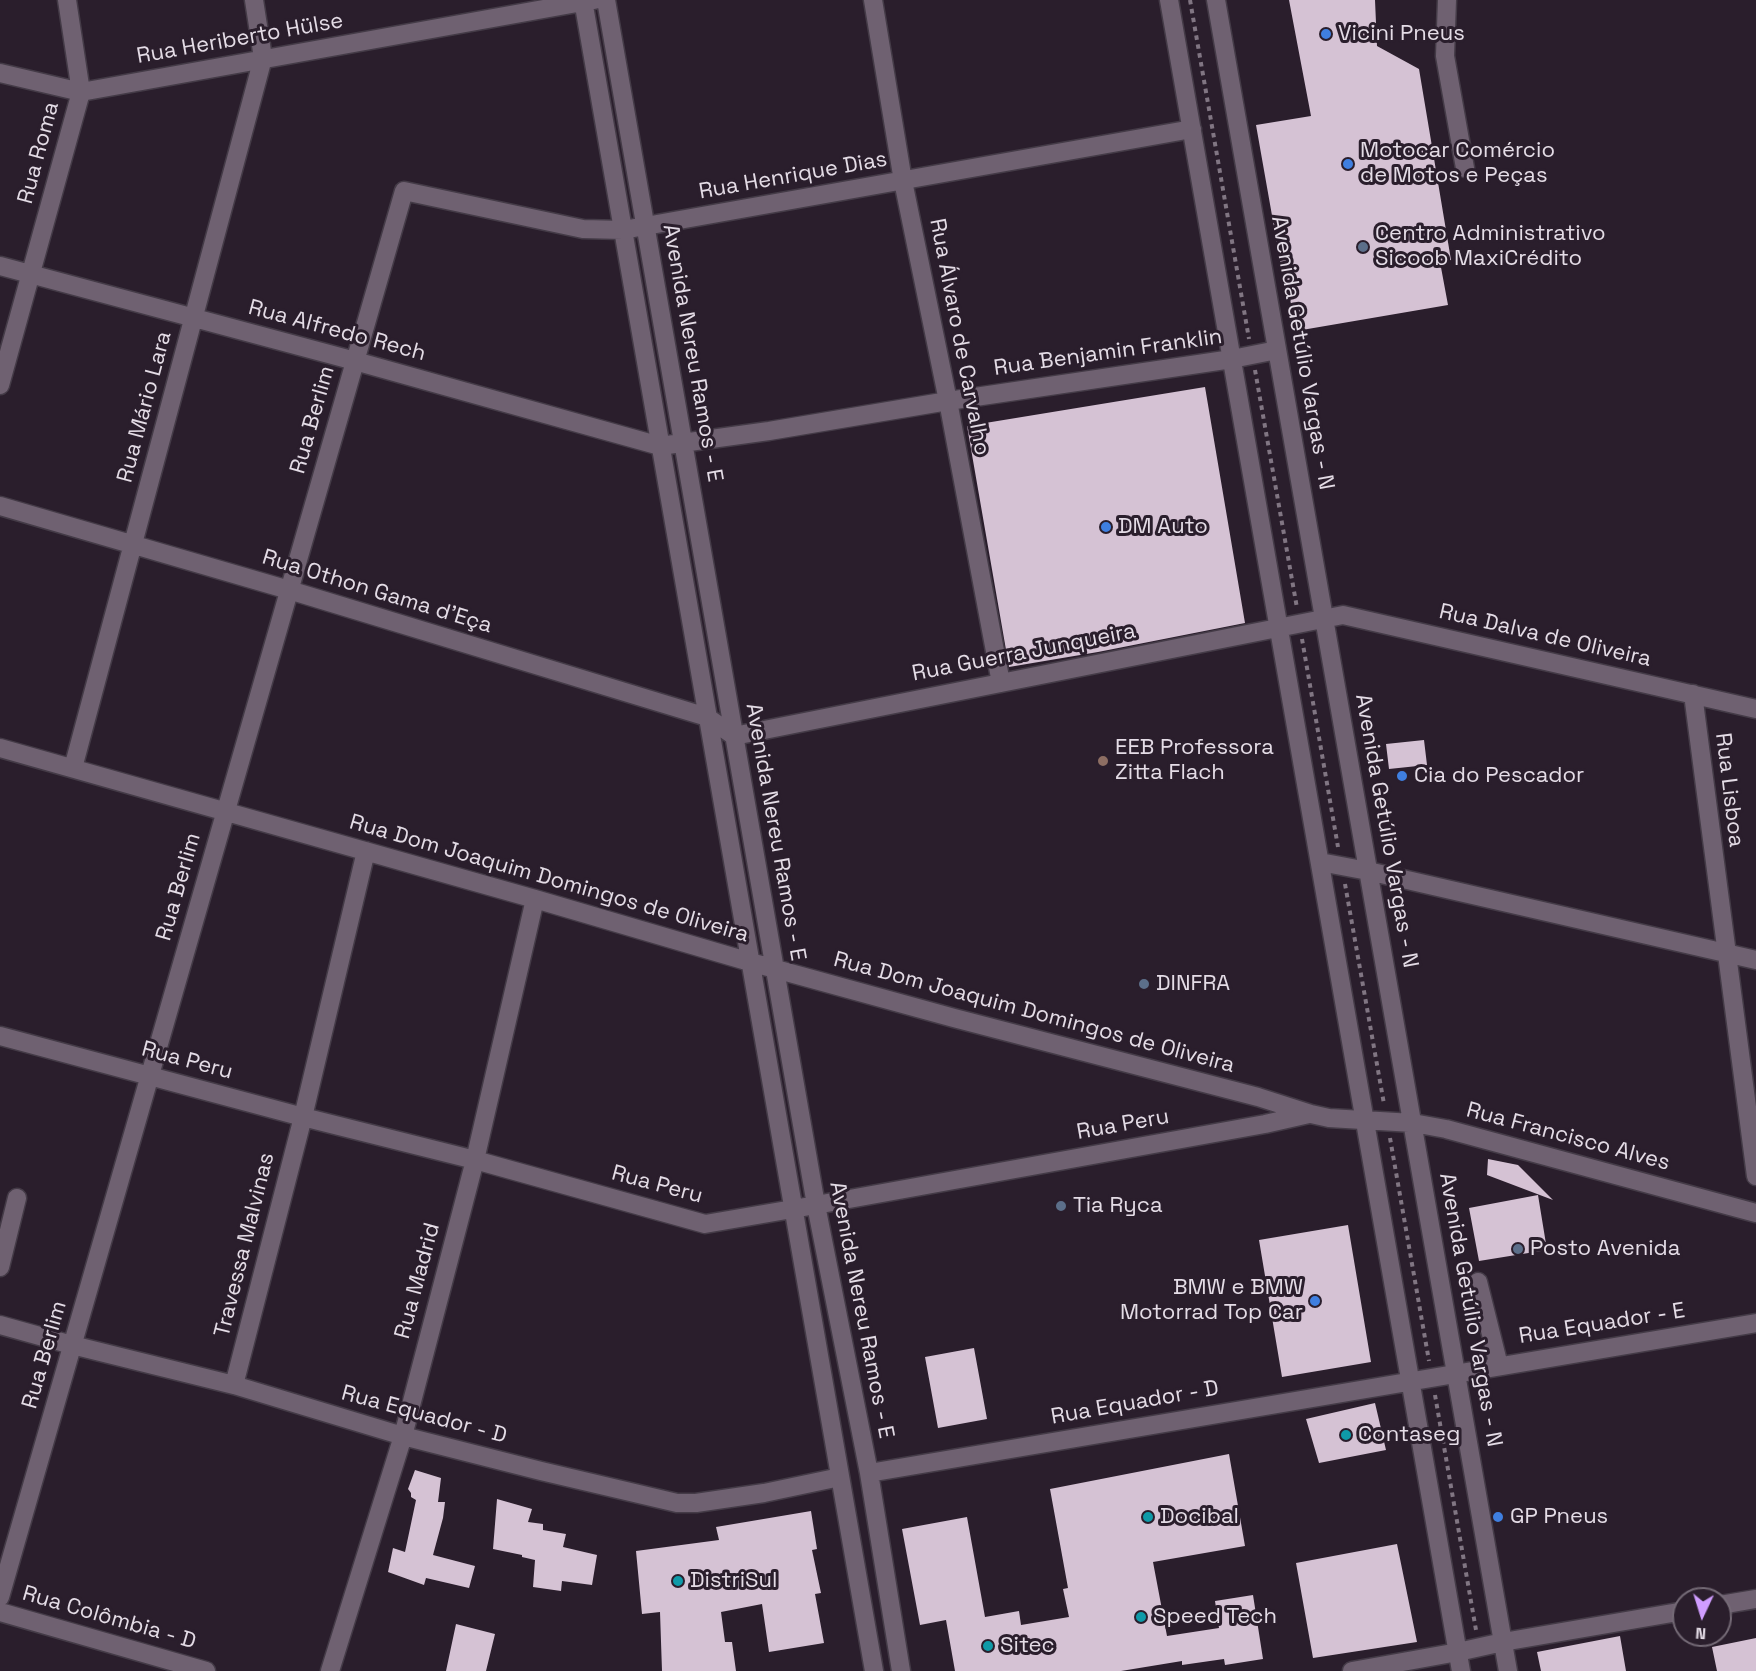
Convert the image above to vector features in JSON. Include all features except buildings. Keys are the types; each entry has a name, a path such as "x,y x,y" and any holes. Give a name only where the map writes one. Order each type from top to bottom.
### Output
{"street":[{"name":"Rua Roma","path":"0,386 81,92 67,0"},
{"path":"254,0 263,58"},
{"name":"Avenida Nereu Ramos - E","path":"606,0 774,969 816,1205 869,1473 901,1671"},
{"name":"Rua Álvaro de Carvalho","path":"873,0 903,180 948,401 1001,683"},
{"path":"1169,0 1461,1671"},
{"name":"Avenida Getúlio Vargas - N","path":"1216,0 1508,1671"},
{"path":"1447,0 1445,56 1465,168"},
{"name":"Rua Heriberto Hülse","path":"0,73 81,92 587,1"},
{"name":"Avenida Nereu Ramos - E","path":"587,1 603,118 874,1671"},
{"name":"Rua Mário Lara","path":"73,768 263,58"},
{"path":"603,118 626,114"},
{"name":"Rua Henrique Dias","path":"404,191 583,229 623,230 1192,129"},
{"name":"Rua Berlim","path":"0,1597 404,191"},
{"name":"Rua Alfredo Rech","path":"0,266 660,446"},
{"name":"Rua Benjamin Franklin","path":"660,446 1232,359 1277,350"},
{"name":"Rua Othon Gama d'Eça","path":"0,506 289,590 708,717 734,736"},
{"name":"Rua Dalva de Oliveira","path":"1324,618 1343,615 1756,709"},
{"name":"Rua Guerra Junqueira","path":"734,736 1324,618"},
{"name":"Rua Lisboa","path":"1693,694 1756,1176"},
{"name":"Rua Dom Joaquim Domingos de Oliveira","path":"0,748 774,969 1258,1097 1311,1114 1365,1121"},
{"path":"728,837 751,834"},
{"name":"Travessa Malvinas","path":"234,1385 303,1117 366,851"},
{"path":"1320,862 1756,960"},
{"name":"Rua Madrid","path":"330,1671 403,1436 474,1160 535,899"},
{"name":"Rua Peru","path":"0,1036 474,1160 705,1224 1311,1114"},
{"name":"Rua Francisco Alves","path":"1365,1121 1413,1123 1446,1129 1756,1213"},
{"path":"0,1267 17,1198"},
{"path":"1478,1282 1499,1365"},
{"name":"Rua Equador - E","path":"1410,1381 1756,1323"},
{"name":"Rua Equador - D","path":"0,1325 234,1385 403,1436 678,1503 696,1503 840,1477"},
{"name":"Rua Equador - D","path":"869,1473 1410,1381"},
{"path":"1732,1603 1756,1599"},
{"name":"Rua Colômbia - D","path":"0,1612 206,1671"},
{"path":"1352,1671 1672,1613"}],"path":[{"path":"1190,0 1387,1122"}],"place":[{"name":"Vicini Pneus","path":"1326,34"},
{"name":"Motocar Comércio de Motos e Peças","path":"1348,164"},
{"name":"Centro Administrativo Sicoob MaxiCrédito","path":"1363,247"},
{"name":"DM Auto","path":"1106,527"},
{"name":"EEB Professora Zitta Flach","path":"1103,761"},
{"name":"Cia do Pescador","path":"1402,776"},
{"name":"DINFRA","path":"1144,984"},
{"name":"Tia Ryca","path":"1061,1206"},
{"name":"Posto Avenida","path":"1518,1249"},
{"name":"BMW e BMW Motorrad Top Car","path":"1315,1301"},
{"name":"Contaseg","path":"1346,1435"},
{"name":"Docibal","path":"1148,1517"},
{"name":"GP Pneus","path":"1498,1517"},
{"name":"DistriSul","path":"678,1581"},
{"name":"Speed Tech","path":"1141,1617"},
{"name":"Sitec","path":"988,1646"}]}
